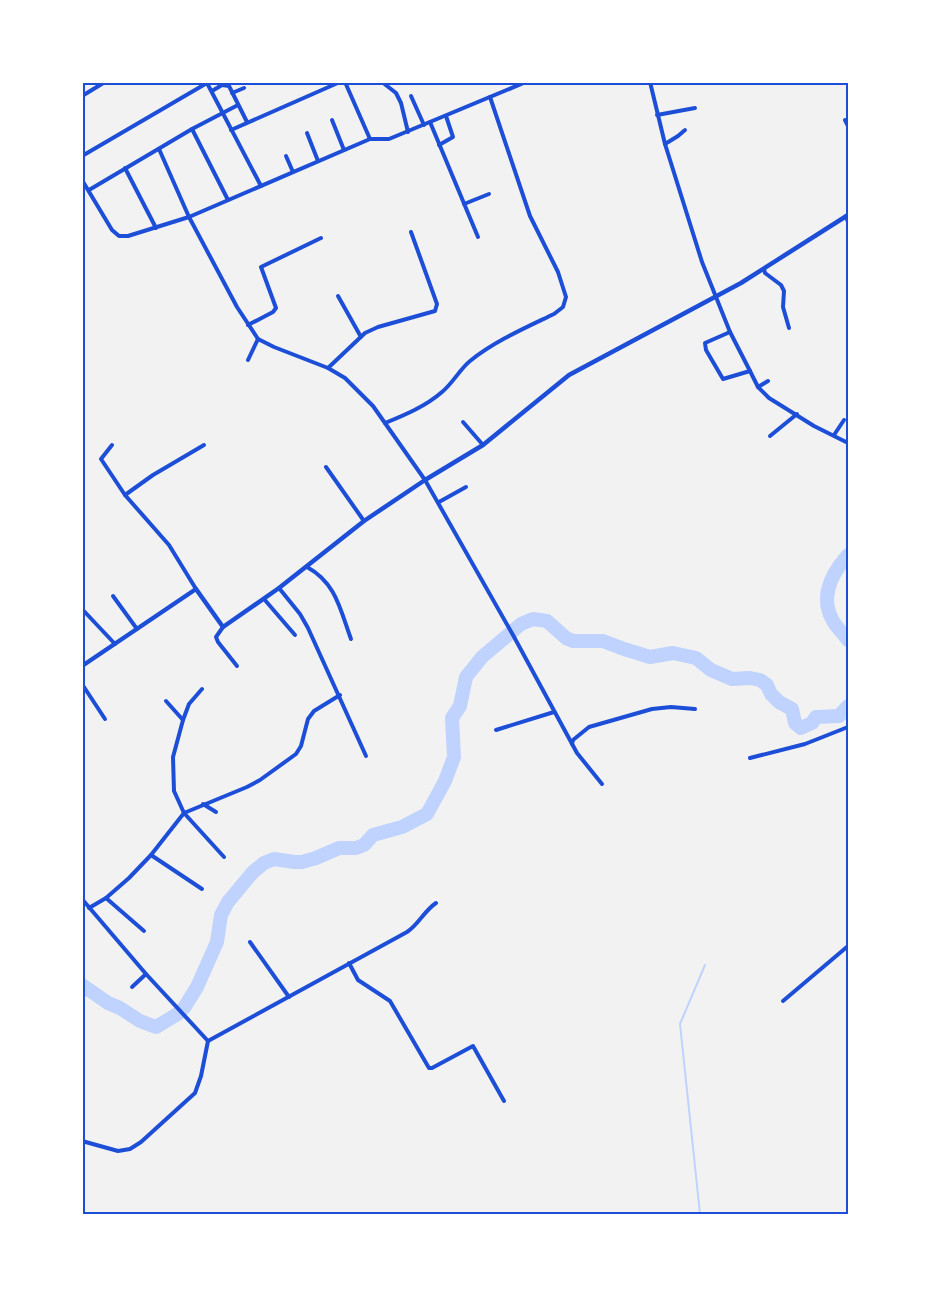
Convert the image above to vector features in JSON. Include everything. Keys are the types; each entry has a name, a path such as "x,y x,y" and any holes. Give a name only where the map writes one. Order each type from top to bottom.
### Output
{"street":[{"path":"82,96 105,82"},
{"path":"231,130 340,82"},
{"path":"345,82 370,139"},
{"path":"382,82 396,93 405,115 408,132"},
{"path":"650,82 664,144 702,262 730,332 758,387 769,398 814,426 849,442"},
{"path":"82,156 207,83 261,186"},
{"path":"82,180 112,230 119,236 128,236 189,217 370,139 389,139 526,83"},
{"path":"212,91 226,84 247,122"},
{"path":"232,93 244,88"},
{"path":"411,96 424,125"},
{"path":"385,423 405,415 441,393 458,377 467,363 491,346 563,308 566,297 561,281 530,216 490,97"},
{"path":"89,190 221,112 238,105"},
{"path":"657,115 695,108"},
{"path":"439,145 453,137 446,116"},
{"path":"332,120 344,150"},
{"path":"845,120 849,126"},
{"path":"430,122 478,237"},
{"path":"192,129 228,200"},
{"path":"664,144 685,130"},
{"path":"307,133 318,161"},
{"path":"159,149 189,217 258,339 328,368 345,378 361,392 425,480 572,745 584,764 602,784"},
{"path":"286,156 292,172"},
{"path":"125,168 156,228"},
{"path":"464,204 489,194"},
{"path":"237,666 216,638 223,627 279,588 364,521 483,444 568,375 716,297 848,218"},
{"path":"328,368 361,337 378,327 435,311 437,304 411,232"},
{"path":"249,325 276,308 261,267 321,238"},
{"path":"764,269 765,273 781,285 784,291 783,307 789,328"},
{"path":"338,296 361,337"},
{"path":"730,332 705,344 706,350 723,379 750,371"},
{"path":"248,360 258,339"},
{"path":"758,387 768,381"},
{"path":"770,436 797,414"},
{"path":"834,435 843,420"},
{"path":"463,422 483,444"},
{"path":"112,445 101,459 125,495 169,545 195,590 223,627"},
{"path":"125,495 153,475 204,445"},
{"path":"326,467 364,521"},
{"path":"439,502 466,487"},
{"path":"306,567 324,578 331,587 351,639"},
{"path":"279,588 300,614 340,695 366,756"},
{"path":"82,666 195,590"},
{"path":"113,596 136,629"},
{"path":"264,598 295,634"},
{"path":"82,609 115,644"},
{"path":"82,684 105,719"},
{"path":"202,689 189,704 183,720 173,757 174,791 184,813 224,857"},
{"path":"89,908 106,898 129,879 184,813 260,780 296,754 301,746 308,719 314,711 340,695"},
{"path":"166,701 183,720"},
{"path":"572,745 573,740 589,727 661,708 695,709"},
{"path":"496,730 555,711"},
{"path":"750,758 805,744 849,727"},
{"path":"203,804 216,812"},
{"path":"151,855 202,889"},
{"path":"106,898 144,931"},
{"path":"82,899 146,974 208,1041"},
{"path":"208,1041 407,932 414,927 428,908 436,903"},
{"path":"250,942 289,997"},
{"path":"783,1001 849,946"},
{"path":"349,963 358,980 390,1001 429,1068 472,1046 504,1101"},
{"path":"132,987 146,974"},
{"path":"82,1141 118,1151 130,1149 141,1142 195,1094 208,1041"}],"waterway":[{"path":"848,555 833,577 827,594 827,603 833,621 848,640"},
{"path":"184,1008 197,987 217,942 221,915 228,902 253,872 264,863 274,859 302,862 339,848 356,848 364,845 373,835 402,827 427,814 445,781 454,757 452,718 460,706 466,677 482,657 521,624 533,619 547,621 566,638 573,641 603,641 650,657 673,653 696,658 711,670 732,679 760,680 767,685 771,694 779,702 792,709 795,723 801,728 812,723 816,717 839,716 848,706"},
{"path":"700,1214 680,1024 705,965"},
{"path":"82,985 108,1003 156,1027 179,1013"}]}
